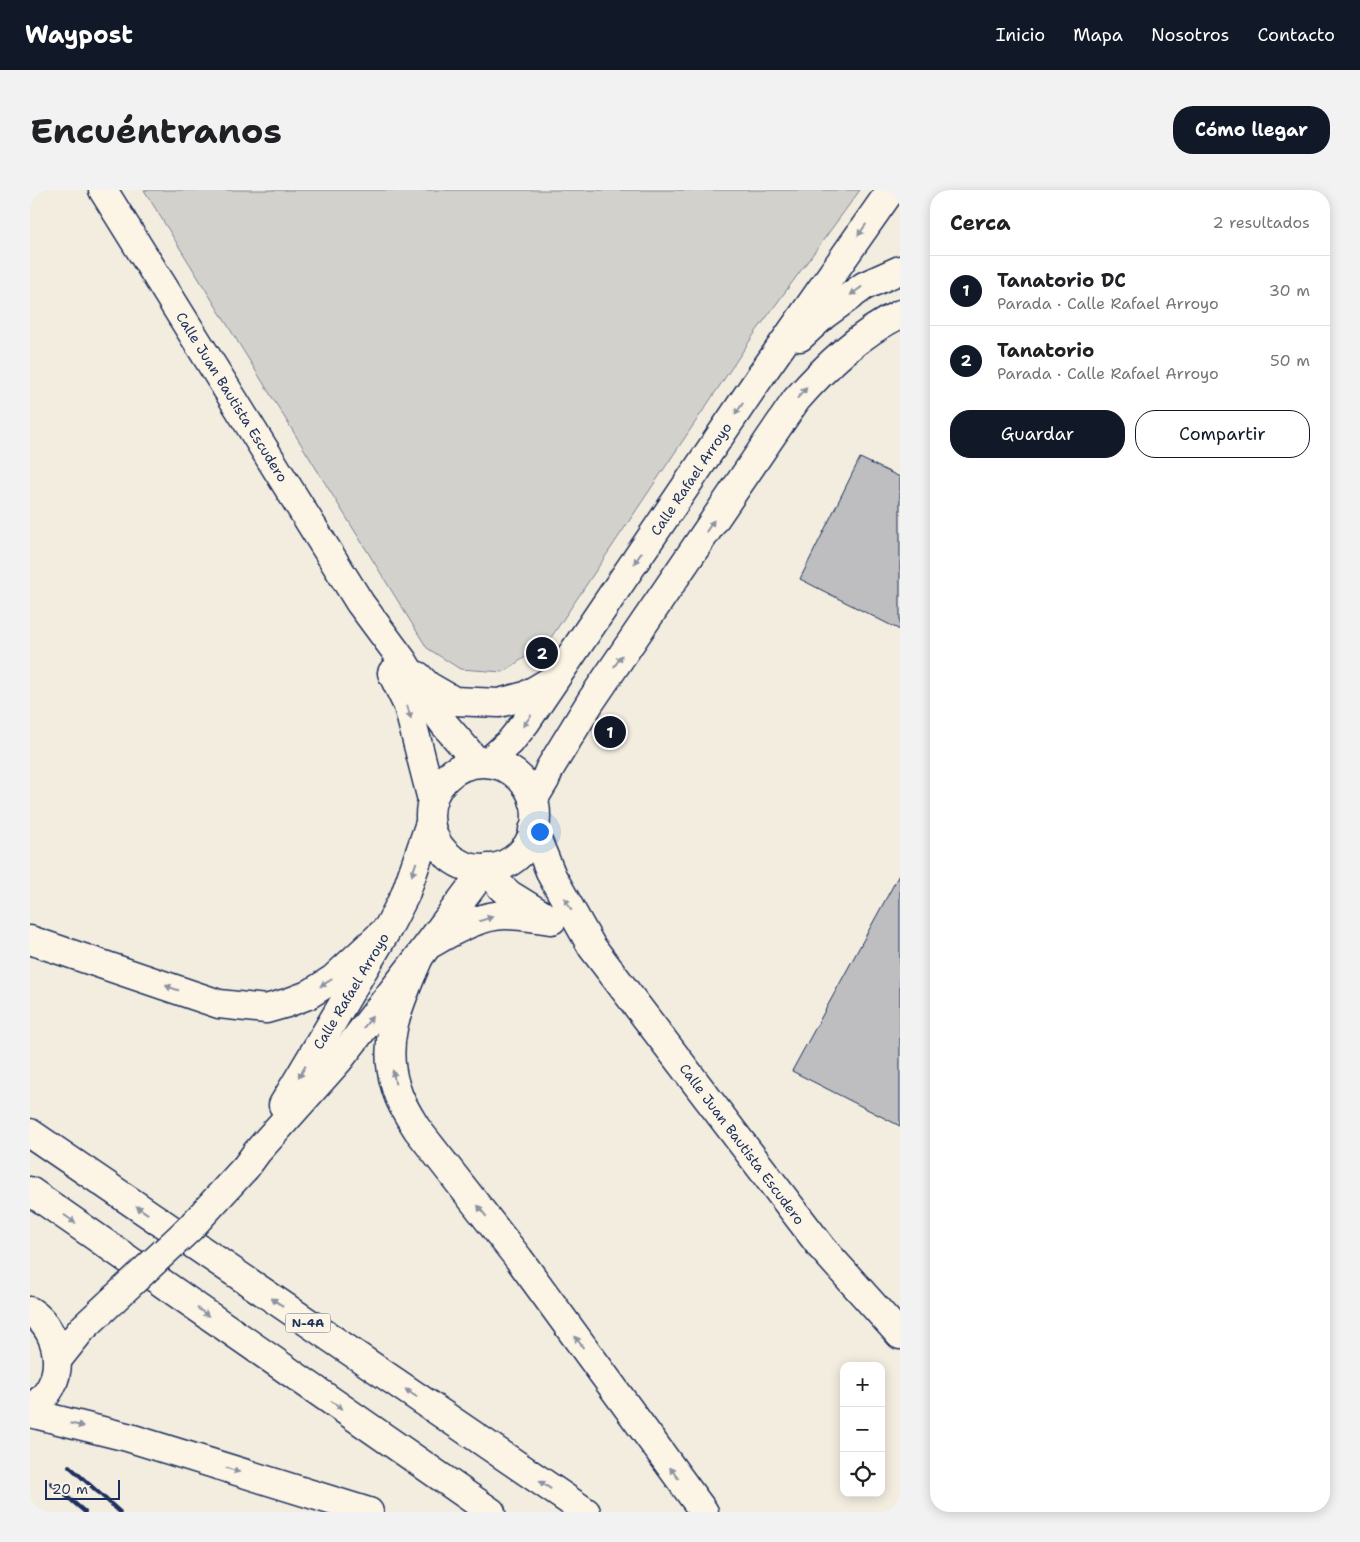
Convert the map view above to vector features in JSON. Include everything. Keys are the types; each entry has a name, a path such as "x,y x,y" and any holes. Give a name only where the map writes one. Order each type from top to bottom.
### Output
{"street":[{"name":"Calle Juan Bautista Escudero","path":"103,190 360,603 403,661 426,700 445,725 482,763"},
{"name":"Calle Rafael Arroyo","path":"482,763 510,742 526,722 766,368 891,190"},
{"path":"766,368 832,309 864,286 900,270"},
{"path":"533,800 550,768 591,701 796,400 820,372 846,350 878,325 900,314"},
{"name":"Calle Juan Bautista Escudero","path":"360,603 408,706 431,811"},
{"path":"403,661 428,686 454,701 499,703 525,696 557,677"},
{"path":"482,763 495,765 510,771 520,779 533,800 536,815 533,830 527,844 512,860 499,866 486,869 460,864 448,856 437,843 431,811 440,786 447,777 463,767 482,763"},
{"name":"Calle Rafael Arroyo","path":"251,1160 388,928 405,895 431,811"},
{"name":"Calle Juan Bautista Escudero","path":"533,830 552,876 592,946 822,1248 900,1335"},
{"name":"Calle Juan Bautista Escudero","path":"486,869 510,895 592,946"},
{"name":"Calle Rafael Arroyo","path":"58,1359 82,1329 190,1228 251,1160 338,1060 486,869"},
{"path":"552,920 504,915 493,916 453,930 422,952 395,1013 391,1037 391,1062 396,1088 417,1129 519,1259 704,1512"},
{"path":"30,940 219,1004 266,1008 308,995 333,978 388,928"},
{"name":"N-4A","path":"30,1133 586,1512"},
{"path":"30,1192 491,1512"},
{"name":"Calle Rafael Arroyo","path":"38,1318 64,1325 81,1320 105,1307"},
{"path":"30,1408 48,1392 55,1376 58,1359 53,1336 38,1318"},
{"path":"30,1413 127,1437 369,1512"}],"shaded area":[{"path":"144,190 860,190 755,333 548,642 503,672 460,669 427,648"}],"building":[{"path":"860,458 900,477 900,630 800,579"},
{"path":"900,873 900,1126 792,1071"}],"railway":[{"path":"69,1466 120,1512"},
{"path":"51,1483 85,1512"}],"place":[{"name":"Tanatorio","path":"542,653"},
{"name":"Tanatorio DC","path":"610,732"}]}
